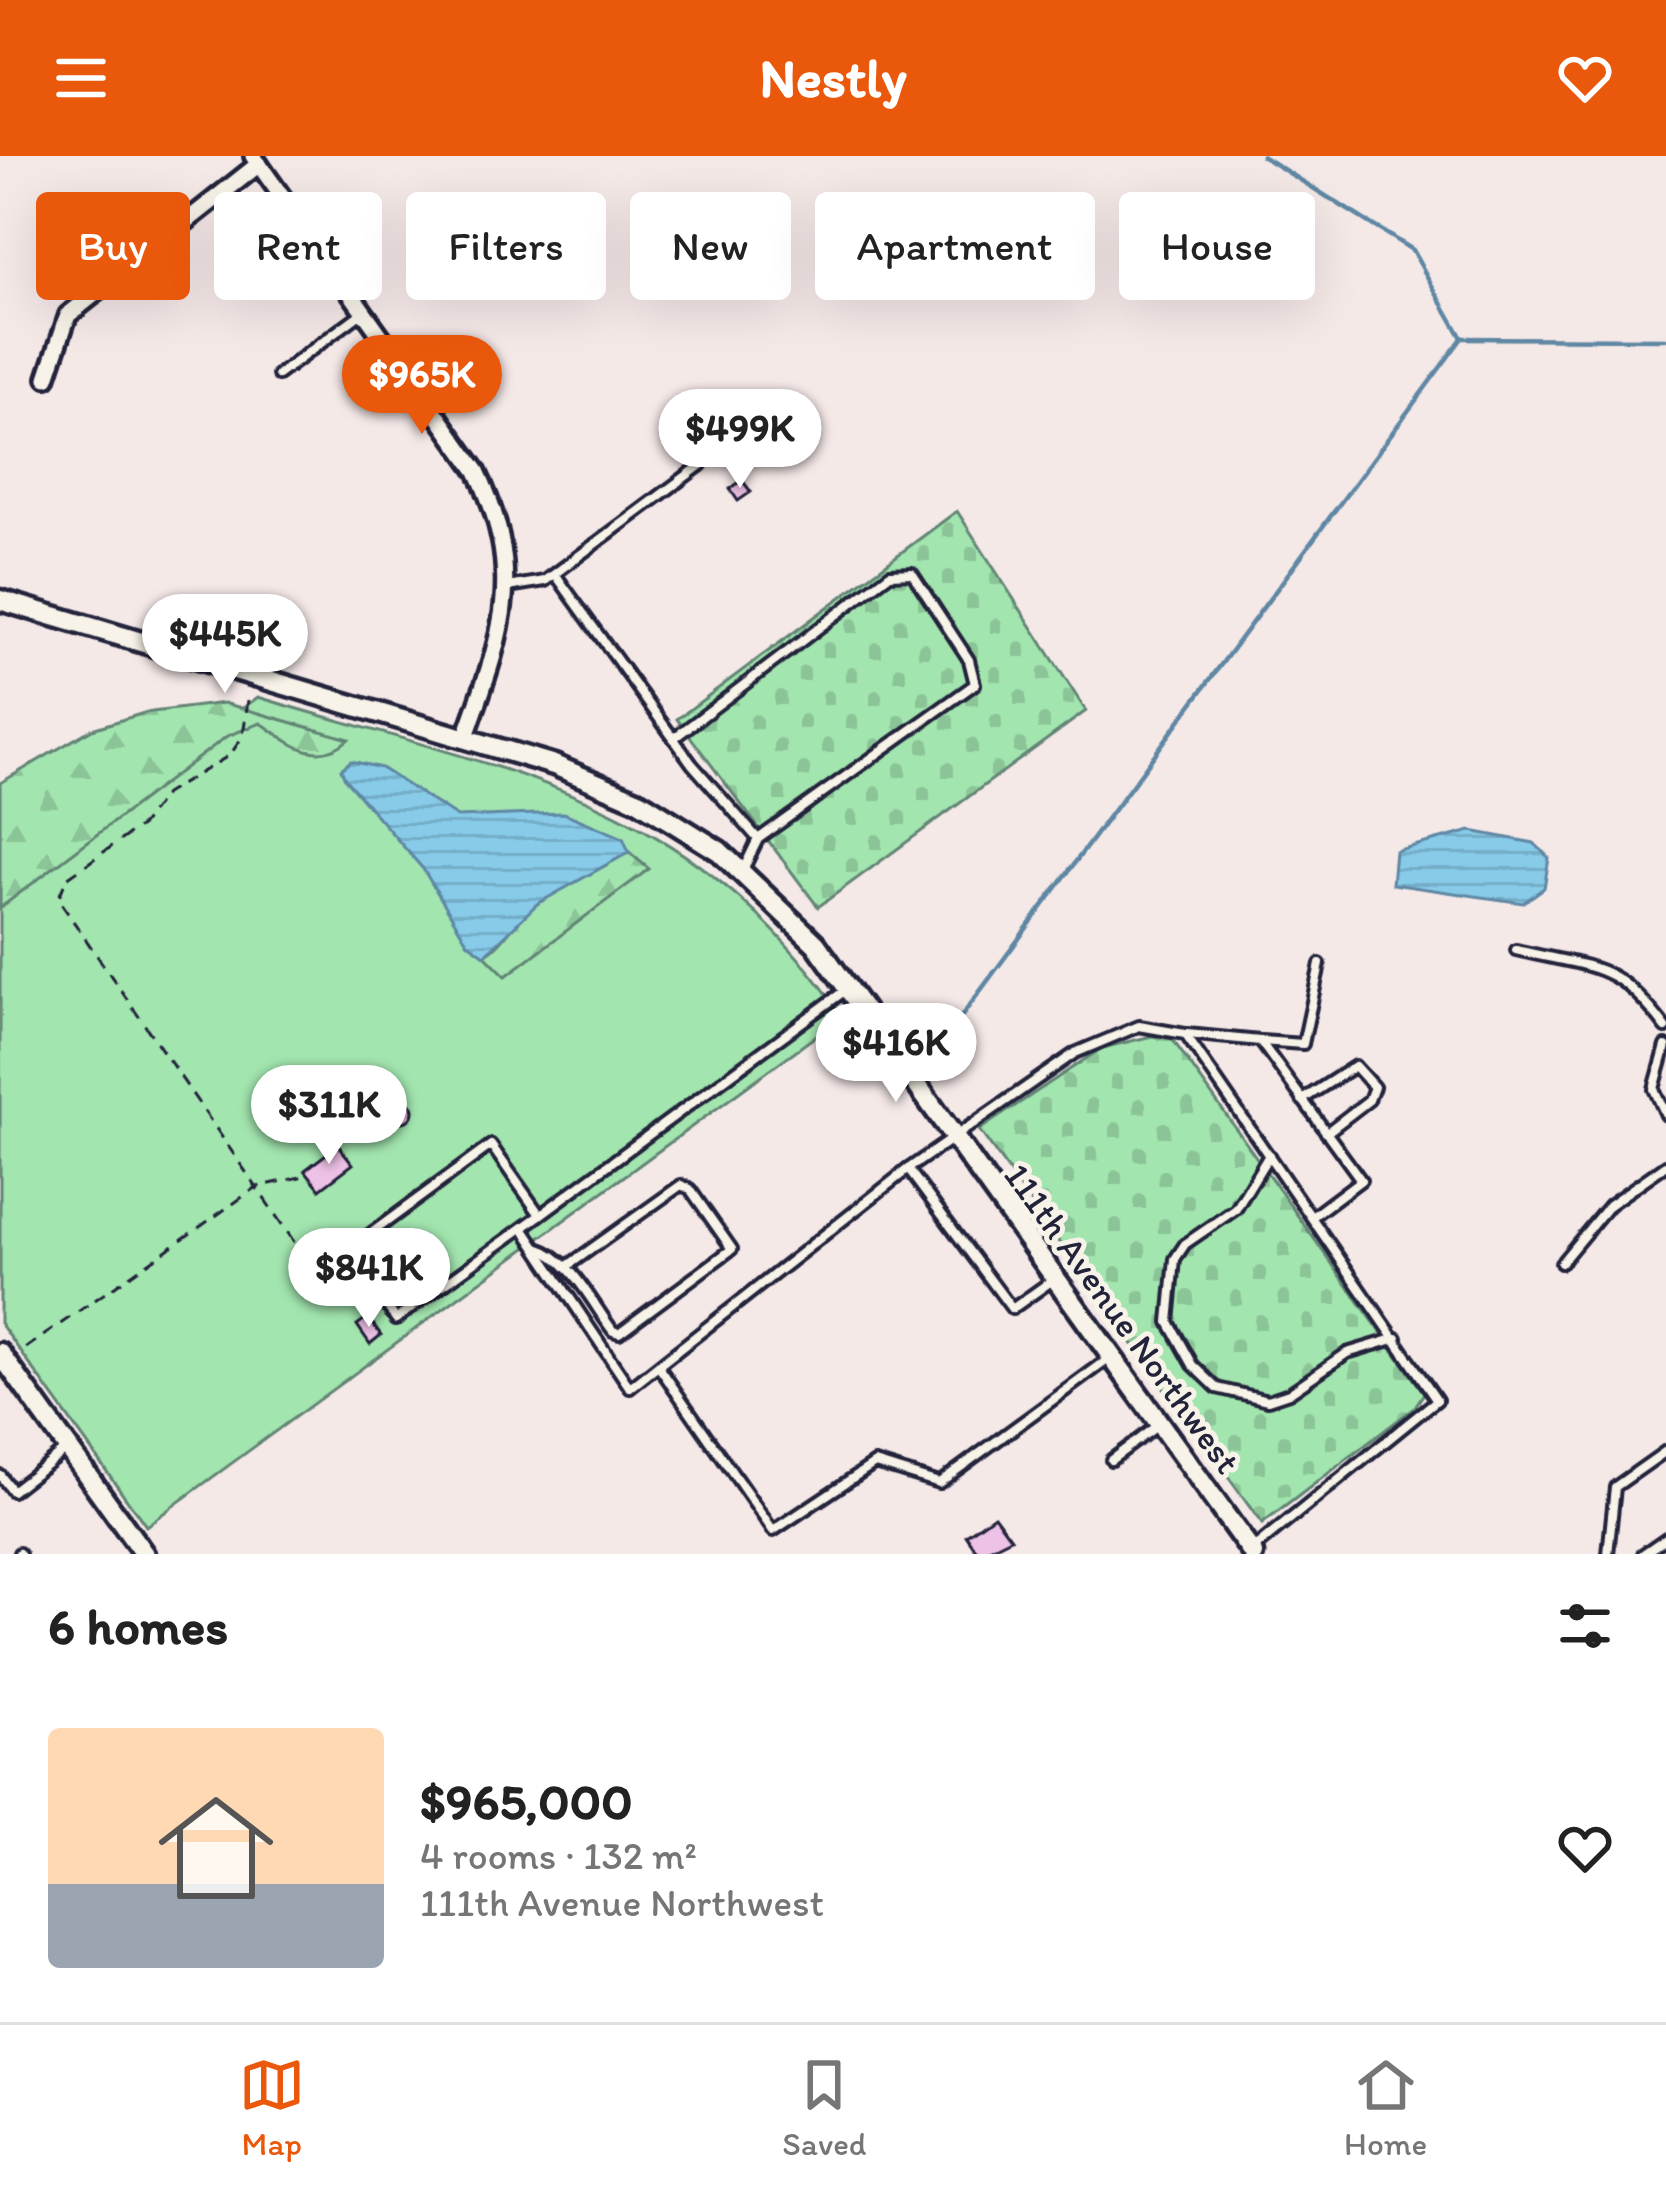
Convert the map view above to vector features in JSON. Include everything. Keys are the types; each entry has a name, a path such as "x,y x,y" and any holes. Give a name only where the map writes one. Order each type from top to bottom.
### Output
{"street":[{"path":"47,378 68,315 256,160 477,471 503,537 508,587 496,650 465,740"},
{"name":"111th Avenue Northwest","path":"0,600 601,782 682,826 743,870 815,944 848,988 1252,1552"},
{"path":"0,1353 144,1554"}],"lane":[{"path":"278,375 364,311"},
{"path":"508,587 545,581 701,465"},
{"path":"674,739 890,574 912,572 969,660 975,684 758,839 743,870"},
{"path":"555,574 674,739 758,839"},
{"path":"1516,950 1610,972 1633,985 1666,1028"},
{"path":"523,1228 630,1388 908,1168 1075,1053 1138,1026 1303,1044 1320,964"},
{"path":"540,1215 491,1144 346,1251 396,1318 523,1228 848,988"},
{"path":"1186,1034 1437,1400 1252,1552"},
{"path":"1260,1041 1360,1180 1313,1216"},
{"path":"1666,1046 1654,1089 1666,1115"},
{"path":"1302,1100 1355,1066 1367,1073 1374,1087 1369,1100 1326,1133"},
{"path":"1270,1154 1237,1209 1185,1244 1175,1259 1169,1322 1193,1365 1216,1388 1268,1400 1288,1394 1347,1352 1397,1338"},
{"path":"1561,1263 1609,1205 1666,1165"},
{"path":"908,1168 1012,1309 1054,1278"},
{"path":"536,1248 556,1253 566,1268 619,1333 732,1249 690,1189 681,1185 566,1268"},
{"path":"659,1367 773,1531 874,1463 939,1483 1112,1357"},
{"path":"1111,1460 1160,1424"},
{"path":"0,1475 12,1491 68,1448"},
{"path":"1608,1554 1615,1487 1666,1451"},
{"path":"1643,1554 1666,1538"}],"path":[{"path":"248,700 243,736 230,755 165,794 150,817 67,878 58,893 62,908 310,1260 346,1251"},
{"path":"26,1348 257,1187 309,1175"}],"green space":[{"path":"957,511 1086,711 818,907 677,719"},
{"path":"258,697 510,771 584,800 654,836 720,881 783,940 843,1016 146,1526 0,1323 0,888"},
{"path":"224,703 349,739 314,752 261,723 227,736 0,908 0,783 92,729 144,713"},
{"path":"629,852 649,869 506,976 485,955 534,906"},
{"path":"1152,1036 1172,1039 1424,1393 1414,1408 1262,1524 979,1130 1102,1048"}],"water":[{"path":"351,761 381,768 457,817 564,813 623,838 629,852 537,904 485,955 468,943 423,869 345,779 341,769"},
{"path":"1471,831 1534,843 1549,858 1544,888 1523,903 1392,884 1395,851"}],"building":[{"path":"742,480 751,492 738,501 730,489"},
{"path":"402,1100 413,1111 402,1122 391,1111"},
{"path":"338,1145 353,1164 320,1189 305,1170"},
{"path":"368,1317 381,1335 370,1344 357,1325"},
{"path":"994,1515 1011,1538 979,1554 966,1535"}],"waterway":[{"path":"1262,156 1412,250 1462,338"},
{"path":"1462,338 1666,339"},
{"path":"933,1055 1462,338"}]}
